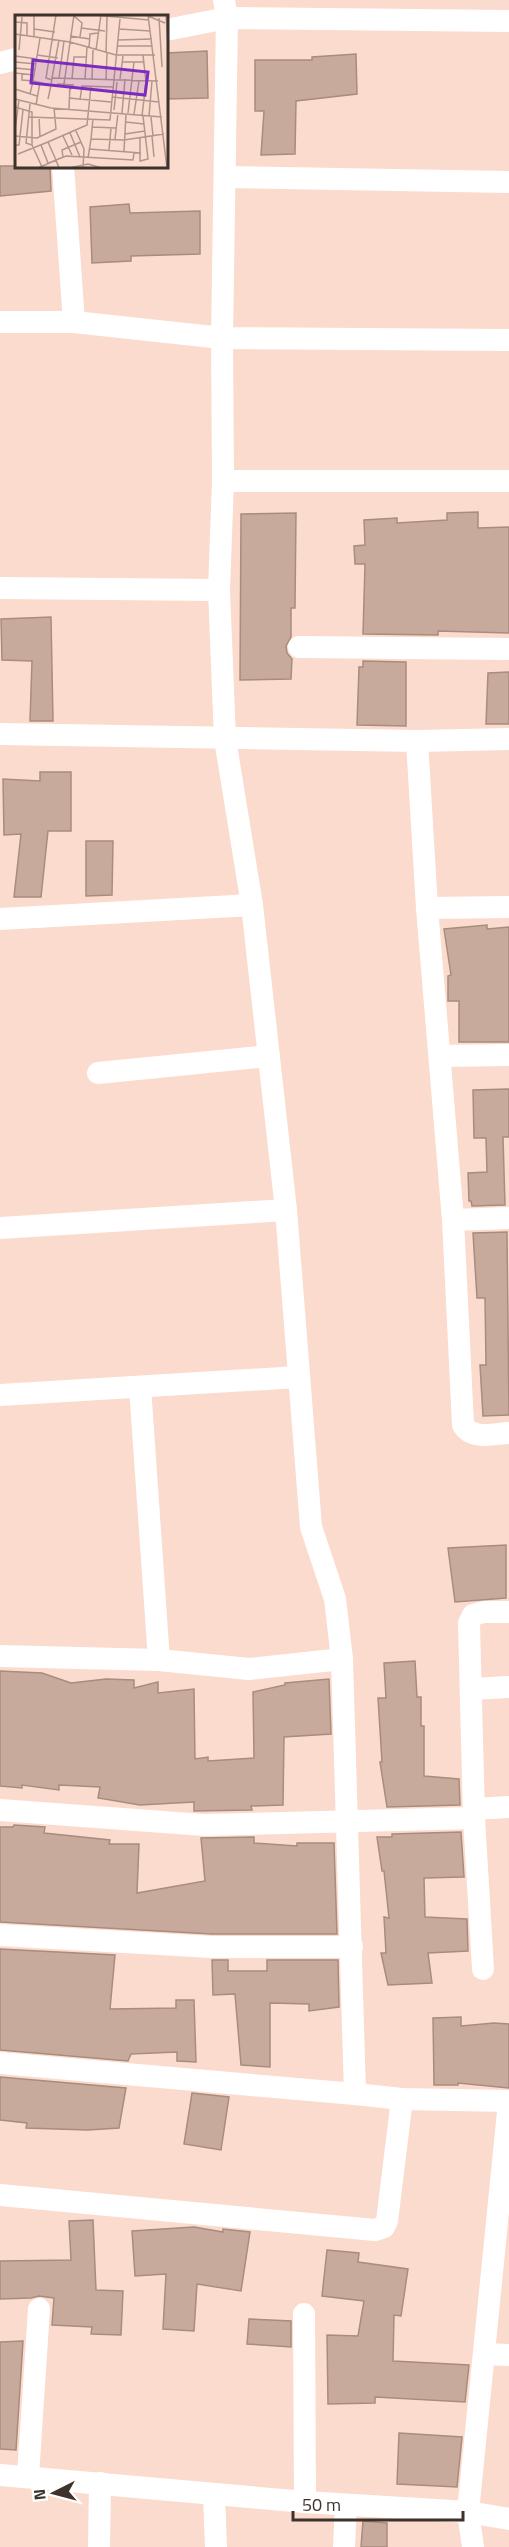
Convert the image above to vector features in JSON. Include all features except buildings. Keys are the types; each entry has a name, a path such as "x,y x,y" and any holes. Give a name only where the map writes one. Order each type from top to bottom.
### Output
{"street":[{"path":"226,9 222,338 224,481 219,590 225,738 252,905 286,1210 311,1527 334,1599 342,1659 352,1947 354,2094"},
{"path":"168,29 226,9 509,21"},
{"path":"0,63 15,59"},
{"path":"63,168 74,322"},
{"path":"225,177 509,182"},
{"path":"0,322 74,322 222,338 509,340"},
{"path":"224,481 509,481"},
{"path":"0,588 219,590"},
{"path":"298,646 509,649"},
{"path":"0,734 417,741 509,739"},
{"path":"417,741 427,908 453,1220 463,1425 467,1432 473,1434 509,1433"},
{"path":"0,919 252,905"},
{"path":"427,908 509,907"},
{"path":"441,1056 509,1055"},
{"path":"98,1073 269,1056"},
{"path":"0,1228 286,1210"},
{"path":"453,1220 509,1218"},
{"path":"0,1395 298,1377"},
{"path":"140,1387 159,1660"},
{"path":"483,1969 474,1813 469,1623 473,1615 484,1612 509,1612"},
{"path":"0,1656 159,1660 249,1669 342,1659"},
{"path":"472,1689 509,1687"},
{"path":"0,1810 204,1825 347,1822 474,1813 509,1807"},
{"path":"0,1935 202,1947 352,1947"},
{"path":"0,2063 402,2099 509,2102 486,2354 468,2512 473,2547"},
{"path":"0,2195 375,2230 384,2227 387,2221 402,2099"},
{"path":"28,2476 39,2309"},
{"path":"304,2314 305,2502"},
{"path":"486,2354 509,2355"},
{"path":"0,2475 214,2495 468,2512 509,2519"},
{"path":"99,2547 100,2483"},
{"path":"214,2495 216,2547"},
{"path":"345,2547 346,2505"}]}
